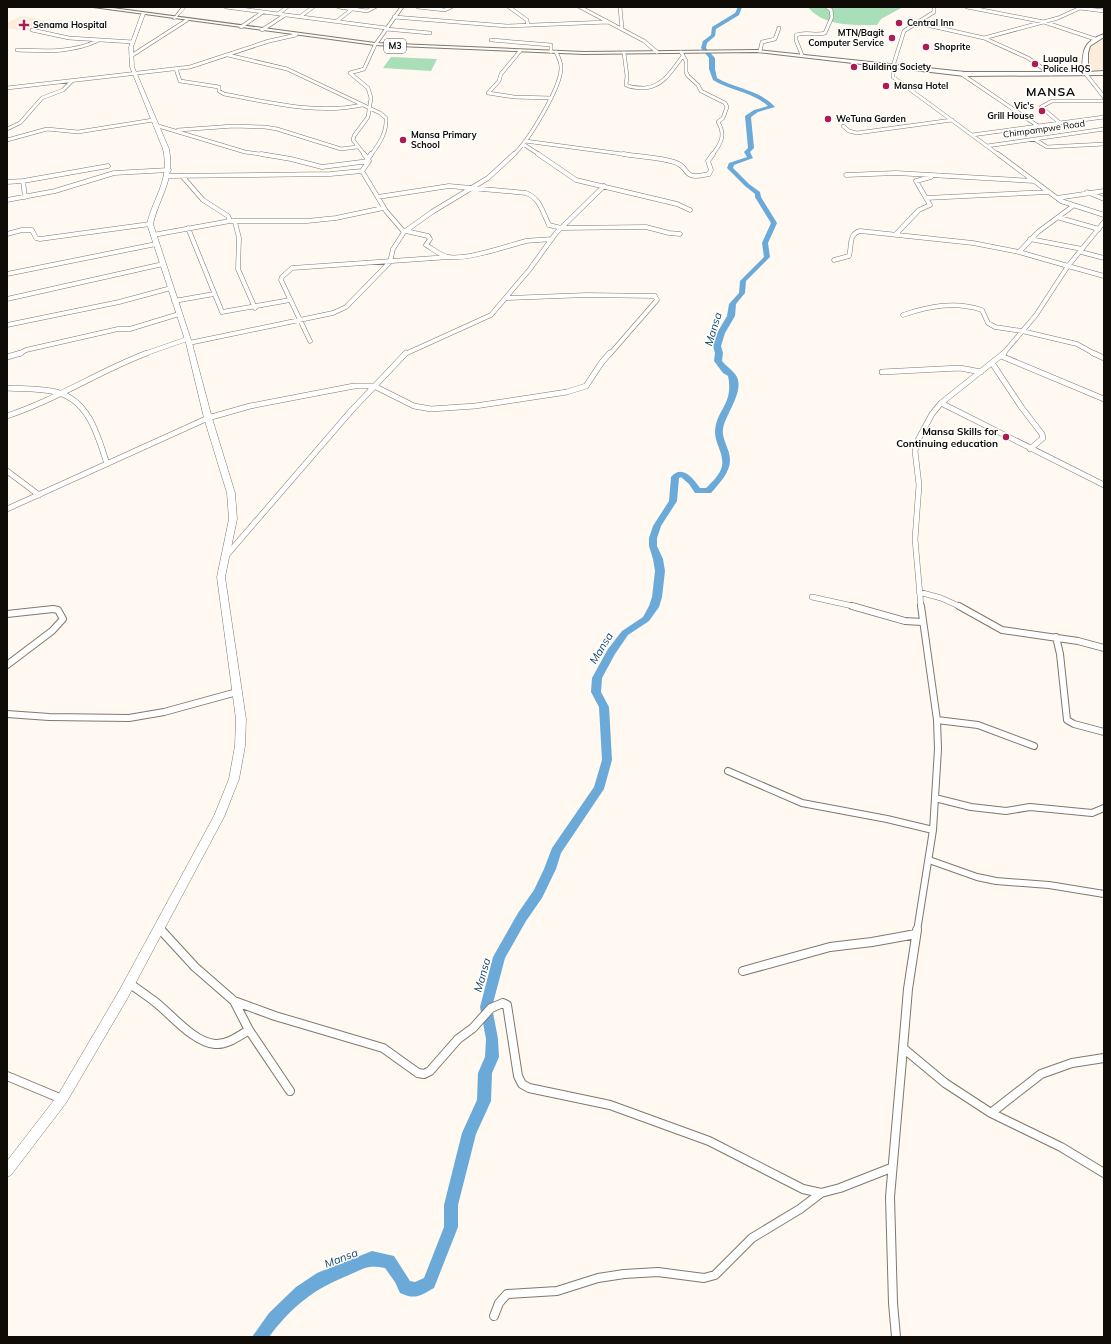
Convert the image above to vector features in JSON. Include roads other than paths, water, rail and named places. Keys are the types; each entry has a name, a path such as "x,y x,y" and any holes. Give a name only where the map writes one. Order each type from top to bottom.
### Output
{"main road":[{"name":"M3","path":"95,7 296,35 375,44 554,52 657,52 682,54 716,51 760,51 960,73 1104,73"},
{"path":"1084,73 1085,48 1095,39 1104,35"}],"street":[{"path":"174,18 184,7"},
{"path":"226,7 301,16 386,29 430,33"},
{"path":"241,9 245,7"},
{"path":"278,14 287,7"},
{"path":"301,16 312,7"},
{"path":"339,7 367,11 375,7"},
{"path":"368,160 353,143 354,136 368,117 371,108 371,98 369,90 350,73 364,69 366,60 375,44 402,7"},
{"path":"418,7 445,10 450,7"},
{"path":"509,7 528,20 528,26"},
{"path":"580,7 650,44 657,52"},
{"path":"620,7 622,29"},
{"path":"802,55 796,40 796,35 802,33 825,33 832,17 831,10 827,7"},
{"path":"934,7 934,12 904,31 893,66 893,77 1057,198 1073,206 1104,215"},
{"path":"967,7 1044,22 1095,39"},
{"path":"1074,7 1104,11"},
{"path":"984,38 1066,16 1080,8"},
{"path":"337,21 352,10"},
{"path":"241,27 264,12"},
{"path":"7,1171 62,1099 129,983 219,817 234,779 240,746 241,719 220,577 233,519 233,504 208,418 188,341 150,224 152,214 164,189 168,173 168,156 134,73 130,56 133,42 143,14"},
{"path":"262,30 286,15"},
{"path":"394,17 507,26 608,22"},
{"path":"130,56 162,38 187,20"},
{"path":"918,23 984,38 1038,63 1051,74"},
{"path":"760,51 762,42 775,39 780,28"},
{"path":"32,30 52,35 99,41 133,42"},
{"path":"7,88 176,69 199,64 269,41 296,35"},
{"path":"7,416 62,393 117,364 155,349 188,341 333,313 346,307 390,262 394,249 405,231 432,212 488,178 513,156 524,143 540,119 551,98 561,73 560,66 551,45 491,40"},
{"path":"17,50 47,51 78,49 85,48 99,41"},
{"path":"520,51 488,93 514,97 551,98"},
{"path":"524,143 671,161 678,163 690,176 696,177 709,174 712,170 708,161 719,147 723,134 722,127 718,122 724,118 727,107 725,102 703,92 688,76 686,72 686,61 682,54 663,82 652,87 637,88 626,85 627,76 624,53"},
{"path":"228,55 287,69 371,108 386,118 387,123 385,132 362,171"},
{"path":"176,69 180,81 219,87 220,93 244,98 304,108 362,105"},
{"name":"Chimpampwe Road","path":"960,73 1038,126 1104,117"},
{"path":"1084,73 1104,97"},
{"path":"7,127 13,126 25,118 39,100 67,88 72,81"},
{"path":"1060,123 1041,107 1052,101 1104,101"},
{"path":"843,126 852,132 857,133 952,120"},
{"path":"7,140 47,129 78,132 154,123 199,139 244,152 291,159 322,167 368,160"},
{"path":"972,135 1038,126"},
{"path":"177,130 228,127 265,127 282,130 336,148 357,148"},
{"name":"Chimpampwe Road","path":"987,146 1104,129"},
{"path":"1034,139 1047,147 1104,144"},
{"path":"524,143 576,180 677,204 690,210"},
{"path":"7,182 23,181 108,166"},
{"path":"7,200 55,191 114,173 168,173 182,176 297,175 362,171"},
{"path":"362,171 383,208 396,225 405,231 428,236 430,239 426,245 442,255 449,257"},
{"path":"846,175 896,173 1034,181"},
{"path":"182,176 203,200 228,216 233,221 240,238 238,269 255,308"},
{"path":"896,234 919,210 930,204 916,181 941,176"},
{"path":"23,181 25,197"},
{"path":"378,197 444,186 530,194 540,206 549,225 561,228 646,227 670,234 680,234"},
{"path":"225,557 374,386 410,349 483,319 495,312 539,258 551,239 604,186"},
{"path":"1057,198 1104,190"},
{"path":"926,198 1049,192"},
{"path":"1087,192 1104,199"},
{"path":"1019,252 1030,239 1060,218 1073,206"},
{"path":"153,235 233,221 307,221 336,218 383,208"},
{"path":"1060,218 1101,228"},
{"path":"896,1337 893,1303 890,1205 891,1168 908,989 933,830 938,749 937,720 922,622 919,592 915,539 919,485 915,451 918,440 932,414 941,403 1001,356 1036,315 1068,266 1101,228 1104,222"},
{"path":"7,234 22,230 32,230 36,238 40,239 150,224"},
{"path":"188,228 222,312 255,308 290,300"},
{"path":"834,260 849,256 852,248 851,240 853,234 857,232 896,234 973,243 1019,252 1104,276"},
{"path":"310,341 281,280 288,270 295,266 390,262 458,257 497,250 528,241 551,239"},
{"path":"1030,239 1082,250 1104,258"},
{"path":"7,274 156,244"},
{"path":"7,299 163,264"},
{"path":"7,325 118,302 171,288"},
{"path":"174,301 214,294"},
{"path":"7,509 208,418 250,406 354,386 374,386 414,406 431,409 475,406 581,389 591,380 602,362 657,298 655,296 587,295 507,298"},
{"path":"903,315 929,306 946,305 972,308 984,313 988,323 991,325 1077,344 1104,358"},
{"path":"7,357 14,356 26,350 84,336 118,329 130,329 179,314"},
{"path":"1001,356 1104,399"},
{"path":"992,363 1022,408 1042,434 1043,438 1030,448"},
{"path":"882,372 960,368 981,372"},
{"path":"7,388 62,393 73,400 88,413 107,464"},
{"path":"941,403 1104,485"},
{"path":"7,472 39,495"},
{"path":"919,592 951,602 969,611 993,627 1002,630 1056,637 1104,648"},
{"path":"812,597 858,607 905,621 922,622"},
{"path":"7,614 58,610 63,619 60,625 18,655 7,665"},
{"path":"1056,637 1060,654 1067,720 1074,724 1104,732"},
{"path":"7,714 49,717 129,718 164,712 237,692"},
{"path":"937,720 978,724 1034,746"},
{"path":"728,771 802,803 887,819 933,830"},
{"path":"935,798 971,807 1006,811 1030,807 1092,813 1104,808"},
{"path":"929,860 977,877 996,881 1049,885 1104,894"},
{"path":"159,927 195,967 234,1001 275,1016 383,1048 400,1059 418,1074 424,1074 430,1071 458,1039 473,1028 491,1008 496,1005 505,1004 507,1005 518,1076 522,1084 529,1088 610,1105 709,1140 803,1189 821,1193"},
{"path":"743,971 830,948 916,934"},
{"path":"129,983 154,1001 182,1026 209,1043 219,1044 235,1038 249,1030"},
{"path":"234,1001 249,1030 290,1091"},
{"path":"903,1048 945,1083 991,1113 1061,1146 1104,1173"},
{"path":"991,1113 1041,1074 1072,1063 1104,1058"},
{"path":"7,1076 62,1099"},
{"path":"494,1316 499,1303 507,1294 557,1291 598,1278 624,1274 658,1272 704,1278 715,1276 752,1238 800,1209 821,1193 840,1188 891,1168"}],"waterway":[{"name":"Mansa","path":"260,1337 274,1318 301,1292 322,1278 372,1258 389,1261 400,1277 405,1288 416,1290 429,1283 451,1227 451,1205 469,1133 484,1101 485,1073 492,1057 492,1039 486,1007 499,957 522,917 538,894 550,869 556,851 599,789 604,774 607,760 604,707 596,692 597,678 611,652 625,633 646,619 654,607 657,597 660,571 658,559 653,546 653,538 657,526 673,501 675,477 681,473 692,482 698,491 708,491 725,469 726,459 720,440 719,431 720,423 732,400 734,385 732,375 726,371 718,361 719,353 717,346 721,333 731,316 733,304 742,293 743,281 767,257 765,243 774,223 758,197 758,193 747,185 730,168 731,164 750,158 747,152 751,148 748,116 756,111 772,107 759,97 715,79 712,69 712,58 703,48 705,42 713,36 714,28 737,14 740,7"}],"place":[{"name":"Central Inn","path":"899,23"},
{"name":"Senama Hospital","path":"24,25"},
{"name":"MTN/Bagit Computer Service","path":"892,38"},
{"name":"Shoprite","path":"926,47"},
{"name":"Luapula Police HQS","path":"1035,64"},
{"name":"Building Society","path":"854,67"},
{"name":"Mansa Hotel","path":"886,86"},
{"name":"Vic's Grill House","path":"1042,111"},
{"name":"WeTuna Garden","path":"828,119"},
{"name":"Mansa Primary School","path":"403,140"},
{"name":"Mansa Skills for Continuing education","path":"1006,437"}],"district":[{"name":"MANSA","path":"1051,92"}]}
